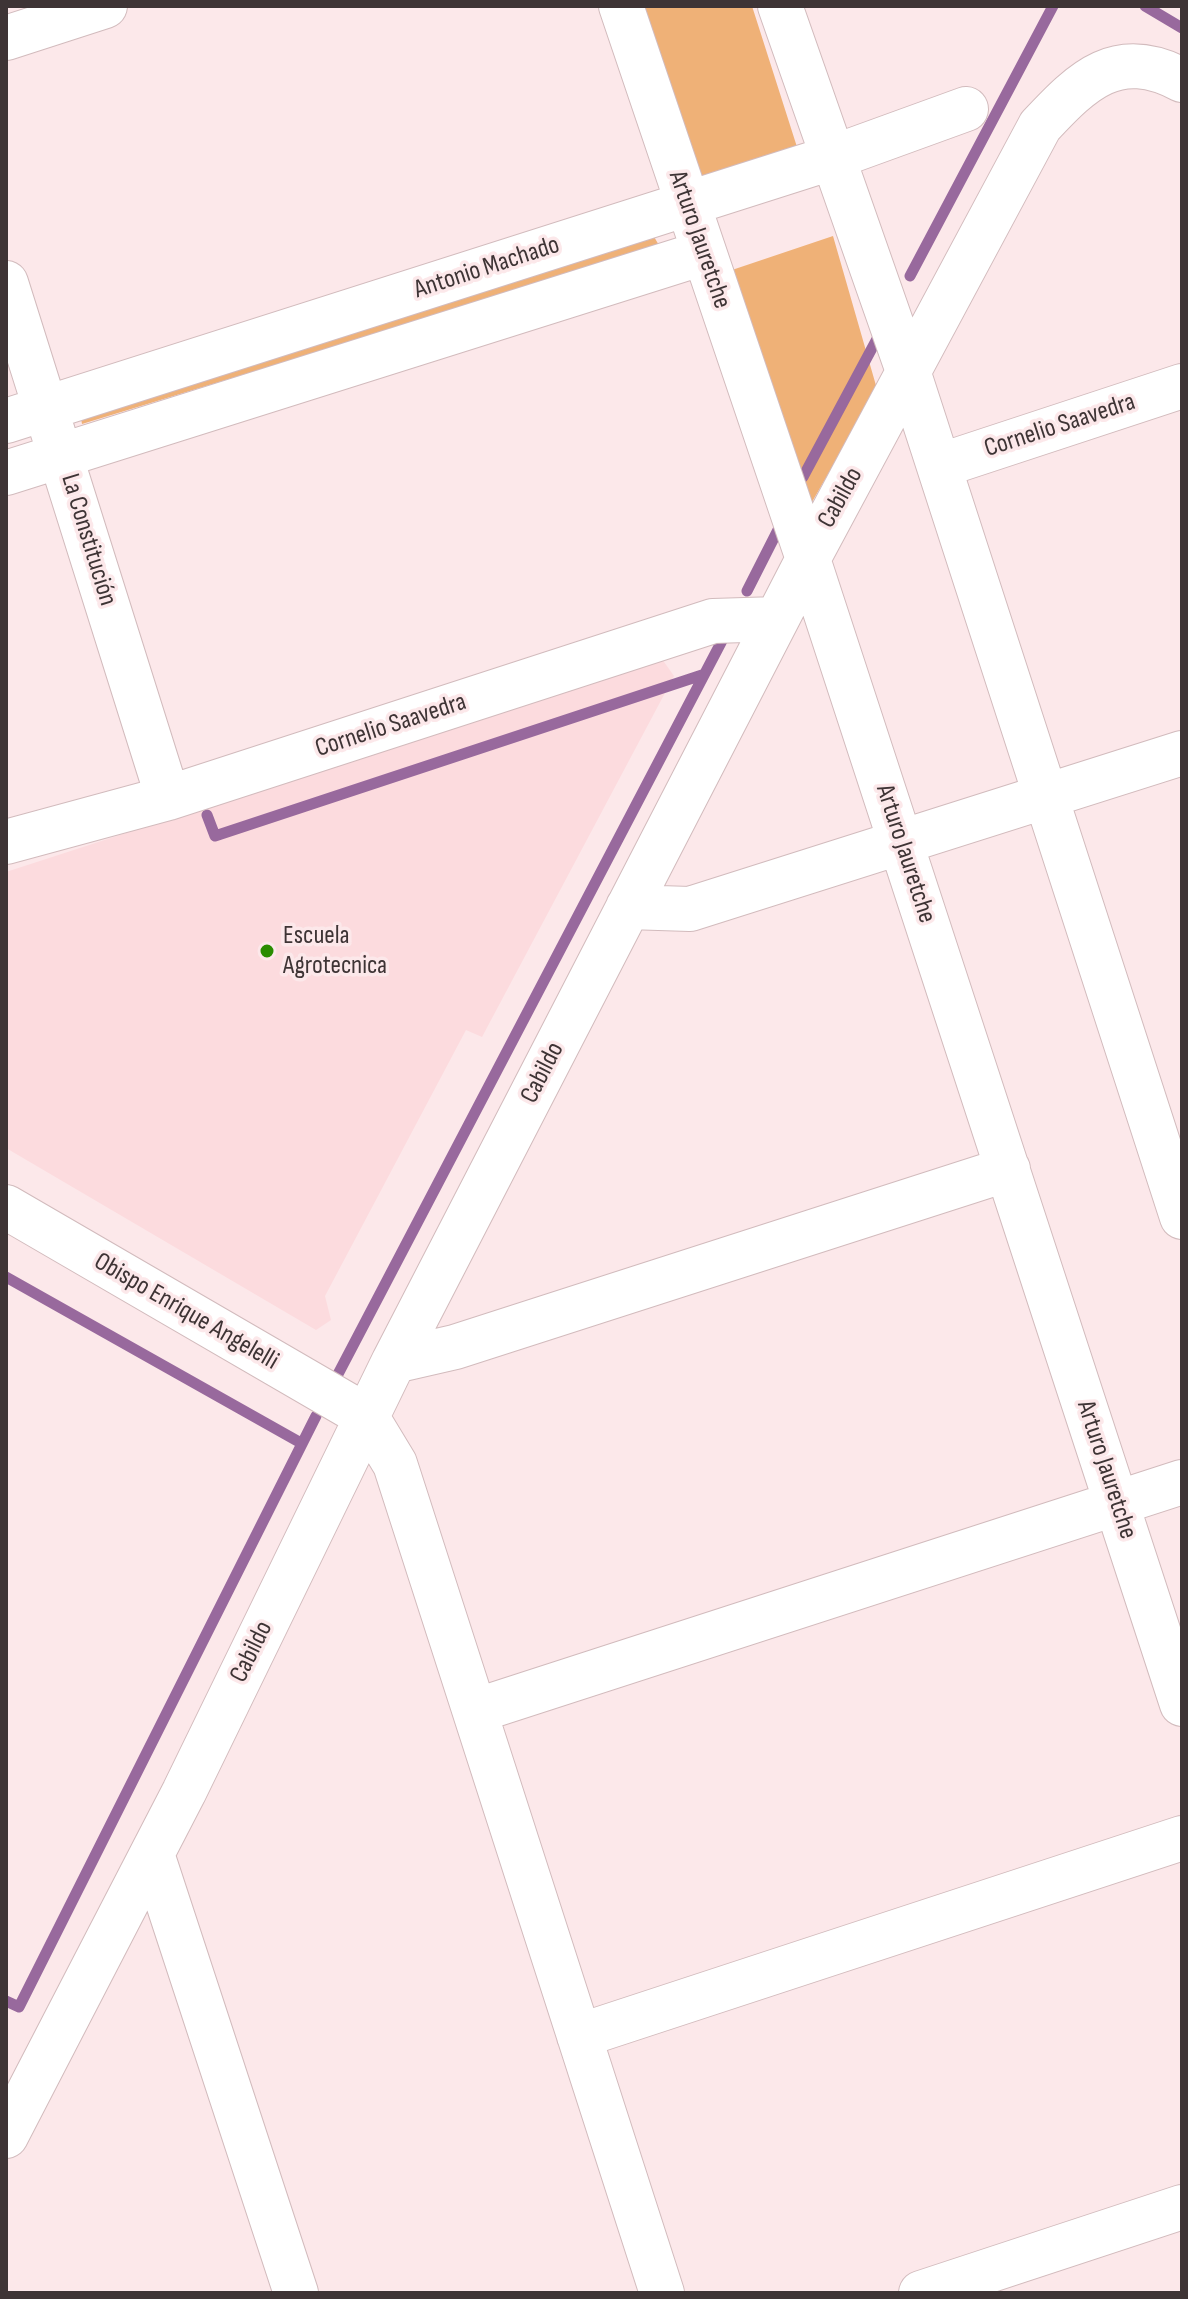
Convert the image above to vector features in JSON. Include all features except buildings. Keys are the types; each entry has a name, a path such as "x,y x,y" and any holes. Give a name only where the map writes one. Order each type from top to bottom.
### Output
{"street":[{"path":"6,38 105,6"},
{"name":"Arturo Jauretche","path":"621,6 808,559 1182,1704"},
{"path":"780,6 909,374 1045,796 1167,1122 1182,1217"},
{"name":"Cabildo","path":"6,2136 152,1854 394,1361 808,559 1040,126 1084,82 1103,70 1138,64 1182,80"},
{"name":"Antonio Machado","path":"6,421 687,205 831,158 966,109"},
{"name":"Antonio Machado","path":"6,473 703,253"},
{"name":"La Constitución","path":"6,283 168,798"},
{"name":"Cornelio Saavedra","path":"939,466 1182,386"},
{"name":"Cornelio Saavedra","path":"6,842 168,798 713,621 777,619"},
{"path":"628,907 690,909 1182,753"},
{"path":"394,1361 455,1347 1008,1169"},
{"name":"Obispo Enrique Angelelli","path":"6,1207 366,1416"},
{"path":"366,1416 395,1464 662,2293"},
{"path":"475,1711 1182,1482"},
{"path":"579,2036 1182,1838"},
{"path":"152,1854 296,2293"},
{"path":"921,2293 1182,2207"}],"shaded area":[{"path":"642,6 752,6 797,147 701,180"},
{"path":"653,235 660,247 82,424 80,413"},
{"path":"833,236 877,389 812,502 732,270"},
{"name":"Escuela Agrotecnica","path":"662,659 674,676 482,1037 466,1030 325,1296 331,1320 316,1330 6,1148 6,872"}],"waterway":[{"path":"910,276 1053,6"},
{"path":"1145,6 1182,28"},
{"path":"803,477 878,337"},
{"path":"747,591 781,524"},
{"path":"337,1376 725,635"},
{"path":"207,815 215,836 702,675"},
{"path":"6,1277 301,1443"},
{"path":"6,2001 19,2007 316,1416"}],"place":[{"name":"Escuela Agrotecnica","path":"267,951"}]}
